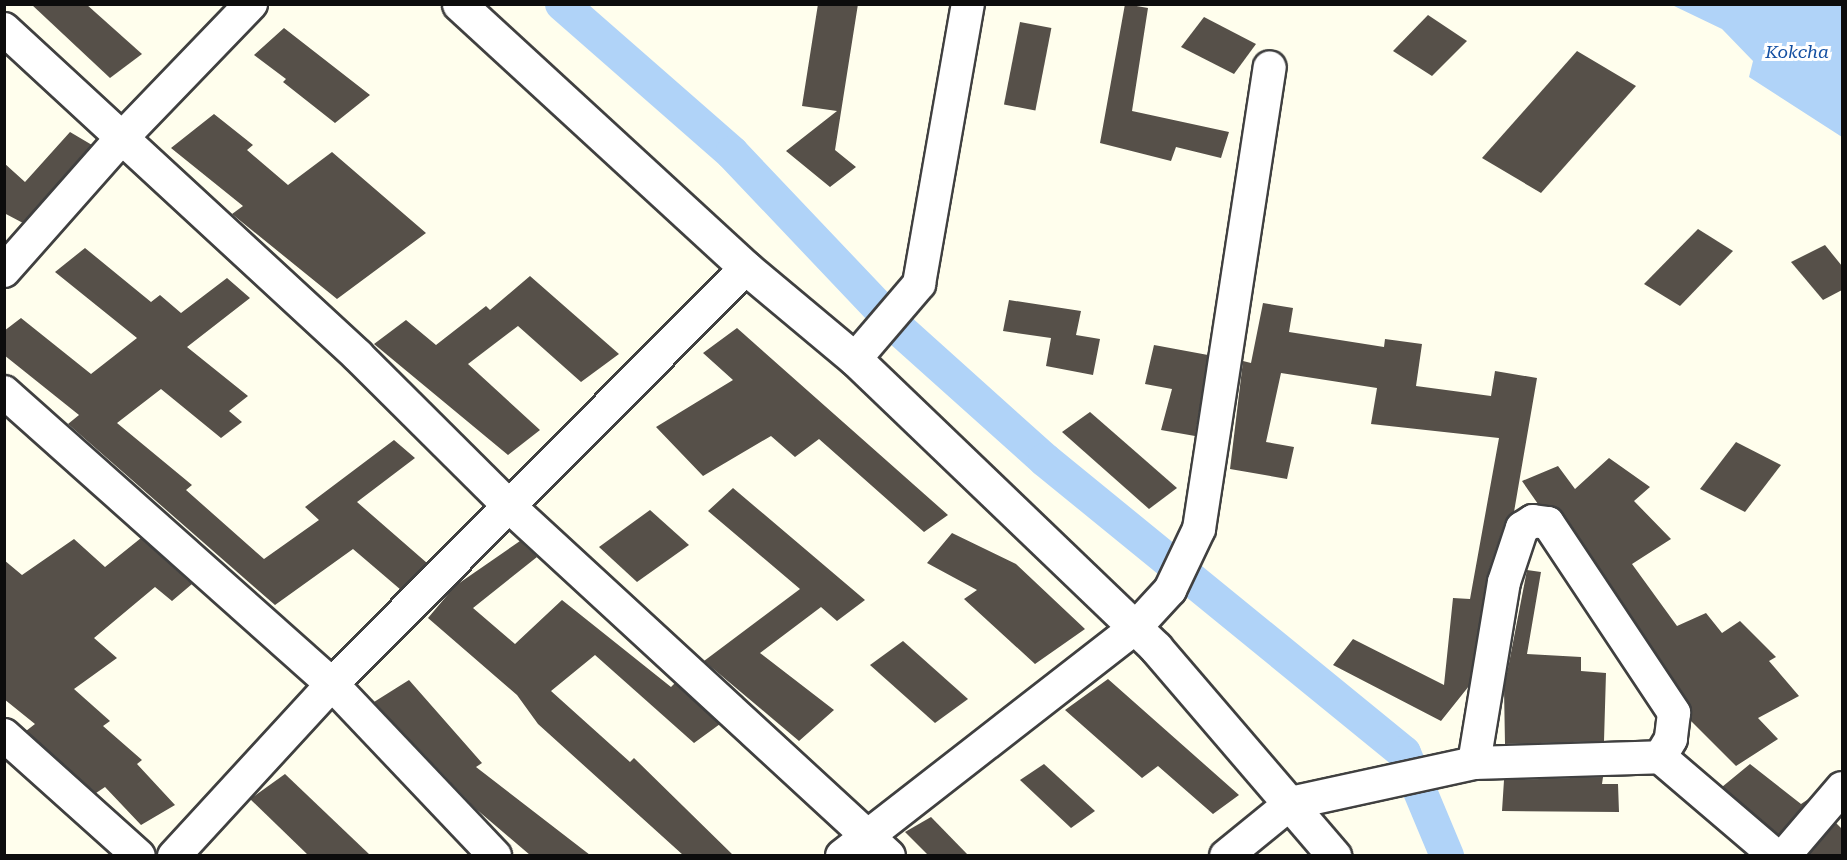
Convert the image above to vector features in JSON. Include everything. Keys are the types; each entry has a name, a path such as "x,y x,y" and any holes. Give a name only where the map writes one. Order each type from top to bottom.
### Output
{"street":[{"path":"4,271 120,140 251,4"},
{"path":"459,4 746,268 855,359 1135,628 1291,803 1334,855"},
{"path":"855,359 919,284 968,4"},
{"path":"4,29 120,140 358,356 510,507 879,845"},
{"path":"842,855 879,845 1135,628 1170,590 1199,529 1270,67"},
{"path":"174,855 332,684 746,268"},
{"path":"4,392 332,684 495,855"},
{"path":"1474,763 1504,582 1522,528 1533,521 1548,523 1674,713 1671,739 1660,757"},
{"path":"4,735 140,855"},
{"path":"1226,855 1291,803 1388,786 1474,763 1660,757 1776,855"},
{"path":"1784,855 1842,788"}],"water":[{"name":"Kokcha","path":"1672,5 1842,5 1842,137 1749,77 1753,61 1722,29"}],"building":[{"path":"31,4 86,4 142,54 110,78"},
{"path":"818,4 858,4 835,150 856,167 830,187 786,151 837,111 802,106"},
{"path":"1125,4 1148,8 1132,111 1229,132 1221,158 1176,147 1171,161 1100,143"},
{"path":"1428,15 1467,41 1432,76 1393,51"},
{"path":"1204,17 1256,44 1234,74 1181,47"},
{"path":"1020,22 1051,28 1035,111 1004,104"},
{"path":"284,28 370,95 335,123 283,82 286,79 254,55"},
{"path":"1577,51 1636,86 1541,193 1482,158"},
{"path":"214,114 253,145 247,150 288,185 332,152 426,233 337,299 232,214 243,206 171,148"},
{"path":"70,132 92,145 23,223 4,213 4,163 25,182"},
{"path":"1698,229 1733,251 1680,306 1644,284"},
{"path":"1825,245 1842,266 1842,290 1823,300 1791,262"},
{"path":"85,248 151,302 160,295 181,313 227,278 250,298 187,347 248,396 229,411 242,422 221,438 161,389 117,423 192,485 186,490 264,559 319,520 305,507 394,440 415,458 357,502 427,563 401,590 353,549 275,605 68,424 79,415 4,355 4,331 21,318 91,374 137,338 55,272"},
{"path":"530,276 619,354 581,382 518,326 468,364 540,430 508,455 374,344 406,320 436,345 486,306 490,310"},
{"path":"1009,300 1081,311 1076,335 1100,339 1093,375 1046,366 1051,338 1003,331"},
{"path":"1263,303 1293,308 1289,332 1384,347 1385,339 1422,344 1416,386 1491,396 1495,371 1537,378 1514,512 1505,522 1487,576 1469,686 1441,721 1333,665 1353,639 1444,685 1453,598 1470,599 1499,438 1371,424 1377,388 1281,373 1266,442 1294,447 1287,479 1230,469 1243,361 1251,363"},
{"path":"737,328 948,515 924,532 819,439 795,457 771,436 703,476 656,427 733,380 703,353"},
{"path":"1154,345 1208,355 1195,436 1161,430 1172,389 1145,384"},
{"path":"1090,412 1177,488 1149,509 1062,432"},
{"path":"1736,442 1781,465 1745,512 1700,489"},
{"path":"1609,458 1650,487 1634,501 1671,539 1632,564 1677,626 1706,613 1722,633 1740,621 1776,657 1769,661 1799,696 1758,718 1778,739 1736,766 1691,721 1689,703 1563,513 1538,504 1522,481 1558,466 1575,489"},
{"path":"733,488 865,600 837,621 821,607 760,653 834,710 799,741 704,661 800,589 708,511"},
{"path":"650,510 689,545 637,582 599,547"},
{"path":"952,533 1016,564 1085,629 1035,664 964,599 977,590 927,563"},
{"path":"141,538 192,584 172,601 155,587 94,638 117,658 74,689 110,721 103,726 142,760 137,764 175,805 141,825 105,787 96,793 26,731 35,724 4,699 4,560 22,575 74,539 105,567"},
{"path":"520,541 537,557 473,608 515,644 562,600 671,687 675,683 720,724 694,743 595,655 551,691 630,762 634,758 733,855 683,855 538,724 517,695 428,618 455,586"},
{"path":"1527,570 1541,572 1527,654 1581,657 1581,671 1606,673 1604,741 1505,744 1504,689"},
{"path":"903,641 968,699 935,723 870,665"},
{"path":"1108,679 1239,795 1213,814 1158,766 1142,778 1065,710"},
{"path":"409,680 482,763 476,767 590,855 530,855 476,809 374,702"},
{"path":"1044,764 1095,811 1071,828 1020,780"},
{"path":"1750,764 1801,804 1810,798 1779,835 1722,787"},
{"path":"285,774 370,855 308,855 250,799"},
{"path":"1603,777 1602,784 1618,784 1619,812 1502,811 1504,780"},
{"path":"931,817 968,855 928,855 905,832"},
{"path":"1836,823 1842,829 1842,855 1808,855"}],"waterway":[{"path":"562,4 732,153 899,329 1045,460 1404,753 1447,856"}]}
